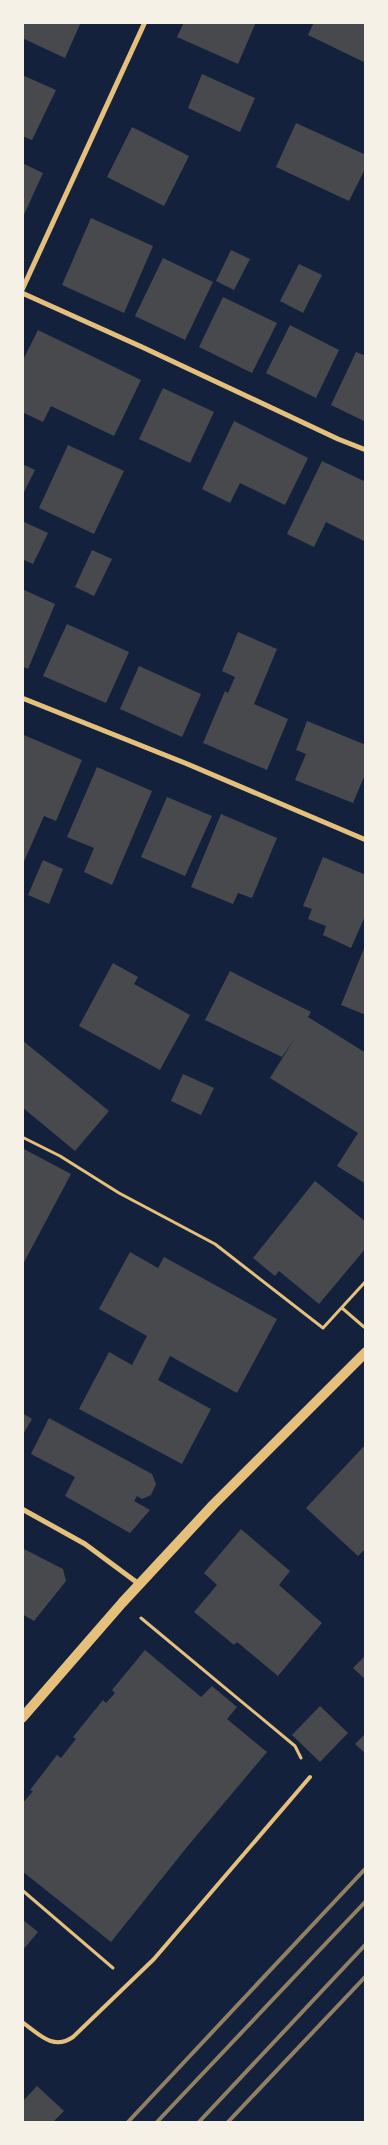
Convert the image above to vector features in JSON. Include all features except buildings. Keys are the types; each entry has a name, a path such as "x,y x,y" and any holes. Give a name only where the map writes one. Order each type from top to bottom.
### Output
{"main road":[{"path":"22,1718 139,1584 235,1482 366,1352"}],"street":[{"path":"145,22 22,292 338,439 366,450"},
{"path":"22,698 185,763 366,840"},
{"path":"22,1510 85,1544 139,1584"}],"lane":[{"path":"22,2022 51,2042 65,2042 73,2037 154,1959 310,1777"}],"path":[{"path":"22,1137 60,1156 119,1193 214,1244 323,1328 366,1281"},
{"path":"342,1308 366,1328"},
{"path":"122,1603 295,1746 310,1777"},
{"path":"22,1890 130,1983"}],"railway":[{"path":"128,2122 366,1868"},
{"path":"157,2122 366,1901"},
{"path":"199,2122 366,1944"},
{"path":"228,2122 366,1976"}]}
